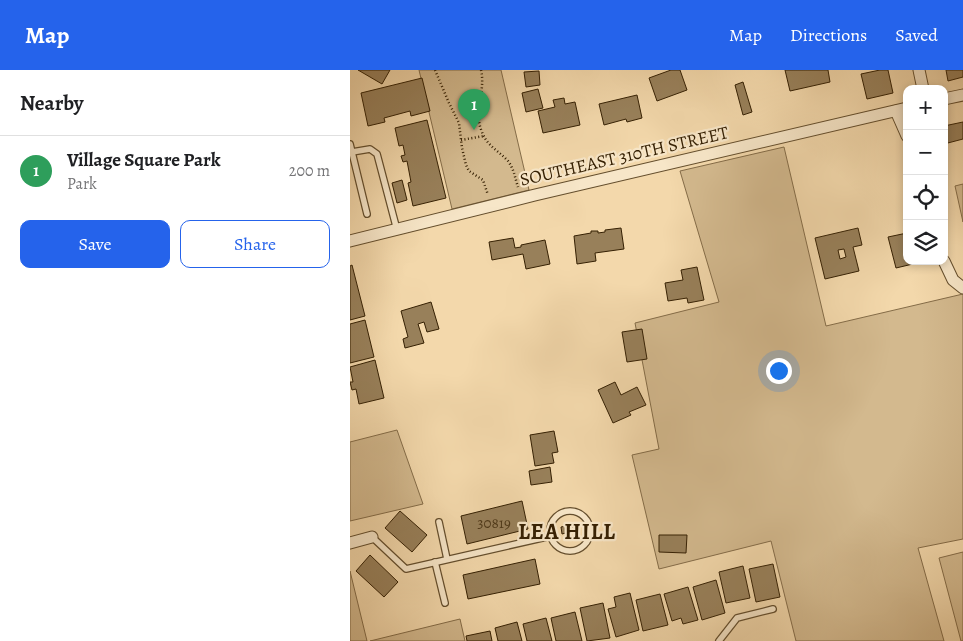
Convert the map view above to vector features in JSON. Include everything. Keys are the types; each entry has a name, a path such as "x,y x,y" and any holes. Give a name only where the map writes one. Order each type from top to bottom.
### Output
{"street":[{"path":"919,70 922,85"},
{"path":"948,98 963,94"},
{"path":"901,109 906,130"},
{"name":"SOUTHEAST 310TH STREET","path":"350,241 901,109"},
{"path":"946,265 953,280 963,288"},
{"path":"350,543 372,537"}],"lane":[{"path":"350,144 367,214"},
{"path":"352,152 370,149 377,154 397,230"},
{"path":"569,511 582,515 590,527 589,539 581,548 575,551 558,547 551,536 552,523 556,517 569,511"},
{"path":"439,522 448,560"},
{"path":"372,537 406,569 551,536"},
{"path":"435,562 445,603"},
{"path":"719,641 737,618 773,609"}],"path":[{"path":"435,70 459,123 466,165 469,171 479,177 485,184 490,206"},
{"path":"480,70 483,84 478,115 480,124 484,136 492,148 501,154 512,168 521,199"},
{"path":"461,140 484,136"}],"shaded area":[{"path":"419,70 501,70 529,190 452,209"},
{"path":"784,147 826,326 963,294 963,539 918,548 944,641 796,641 771,541 659,569 632,455 659,449 635,323 719,302 680,171"},
{"path":"963,184 963,222 955,186"},
{"path":"397,430 423,504 350,521 350,442"},
{"path":"963,552 963,641 961,641 939,558"},
{"path":"350,571 367,641 350,641"},
{"path":"460,619 465,641 370,641"}],"building":[{"path":"358,70 390,70 382,84"},
{"path":"671,70 680,70 687,90 657,101 649,78"},
{"path":"785,70 828,70 830,82 790,91"},
{"path":"888,70 893,93 867,99 861,74"},
{"path":"946,70 963,70 963,77 948,81"},
{"path":"539,71 540,85 526,87 524,72"},
{"path":"422,78 430,111 411,116 410,111 384,118 385,122 368,126 361,93"},
{"path":"743,82 752,112 743,115 735,85"},
{"path":"538,89 543,108 526,112 522,93"},
{"path":"637,95 642,118 627,122 626,119 604,125 599,104"},
{"path":"564,98 565,104 575,102 580,125 543,133 538,111 555,107 553,100"},
{"path":"427,120 446,198 413,206 408,183 411,182 407,161 403,162 401,156 405,155 403,145 399,146 395,128"},
{"path":"963,122 963,139 948,143 948,125"},
{"path":"402,180 407,200 397,203 392,183"},
{"path":"621,228 624,249 595,253 596,261 577,264 574,236 591,233 591,231 598,231 598,233"},
{"path":"858,228 862,245 853,247 859,271 825,279 815,238","holes":["844,249 846,257 840,259 838,250"]},
{"path":"903,234 903,265 909,265 896,268 888,237"},
{"path":"513,238 515,248 545,240 550,264 526,269 523,254 492,260 489,242"},
{"path":"352,265 365,316 350,320 350,266"},
{"path":"697,267 704,300 688,303 687,298 668,301 665,283 683,280 681,270"},
{"path":"431,302 439,329 427,332 424,322 418,324 424,343 405,348 403,339 408,337 401,311"},
{"path":"365,320 374,357 350,363 350,324"},
{"path":"642,329 647,359 627,362 622,332"},
{"path":"375,360 384,398 359,404 356,389 352,390 350,382 353,382 350,367"},
{"path":"615,382 621,395 637,387 646,405 629,412 631,415 613,423 598,390"},
{"path":"554,431 558,452 552,453 554,463 535,466 530,435"},
{"path":"550,467 552,482 531,485 529,471"},
{"path":"522,501 528,529 467,544 461,516"},
{"path":"400,511 427,535 412,552 385,528"},
{"path":"576,524 577,530 562,534 561,527"},
{"path":"659,535 687,535 686,553 659,552"},
{"path":"370,555 398,582 384,597 356,571"},
{"path":"535,559 540,584 468,599 463,575"},
{"path":"773,564 780,597 756,602 749,569"},
{"path":"743,566 750,598 726,603 719,572"},
{"path":"716,580 725,613 702,620 693,587"},
{"path":"688,587 698,620 683,624 681,618 672,621 664,594"},
{"path":"630,593 639,630 616,637 608,609 616,607 614,597"},
{"path":"660,594 668,625 643,631 636,600"},
{"path":"603,603 610,638 587,641 580,608"},
{"path":"575,612 582,641 556,641 551,618"},
{"path":"546,618 552,641 527,641 523,624"},
{"path":"517,622 522,641 498,641 495,628"},
{"path":"490,631 492,641 467,641 466,636"}],"place":[{"name":"Village Square Park","path":"474,130"}],"district":[{"name":"LEA HILL","path":"567,532"}]}
